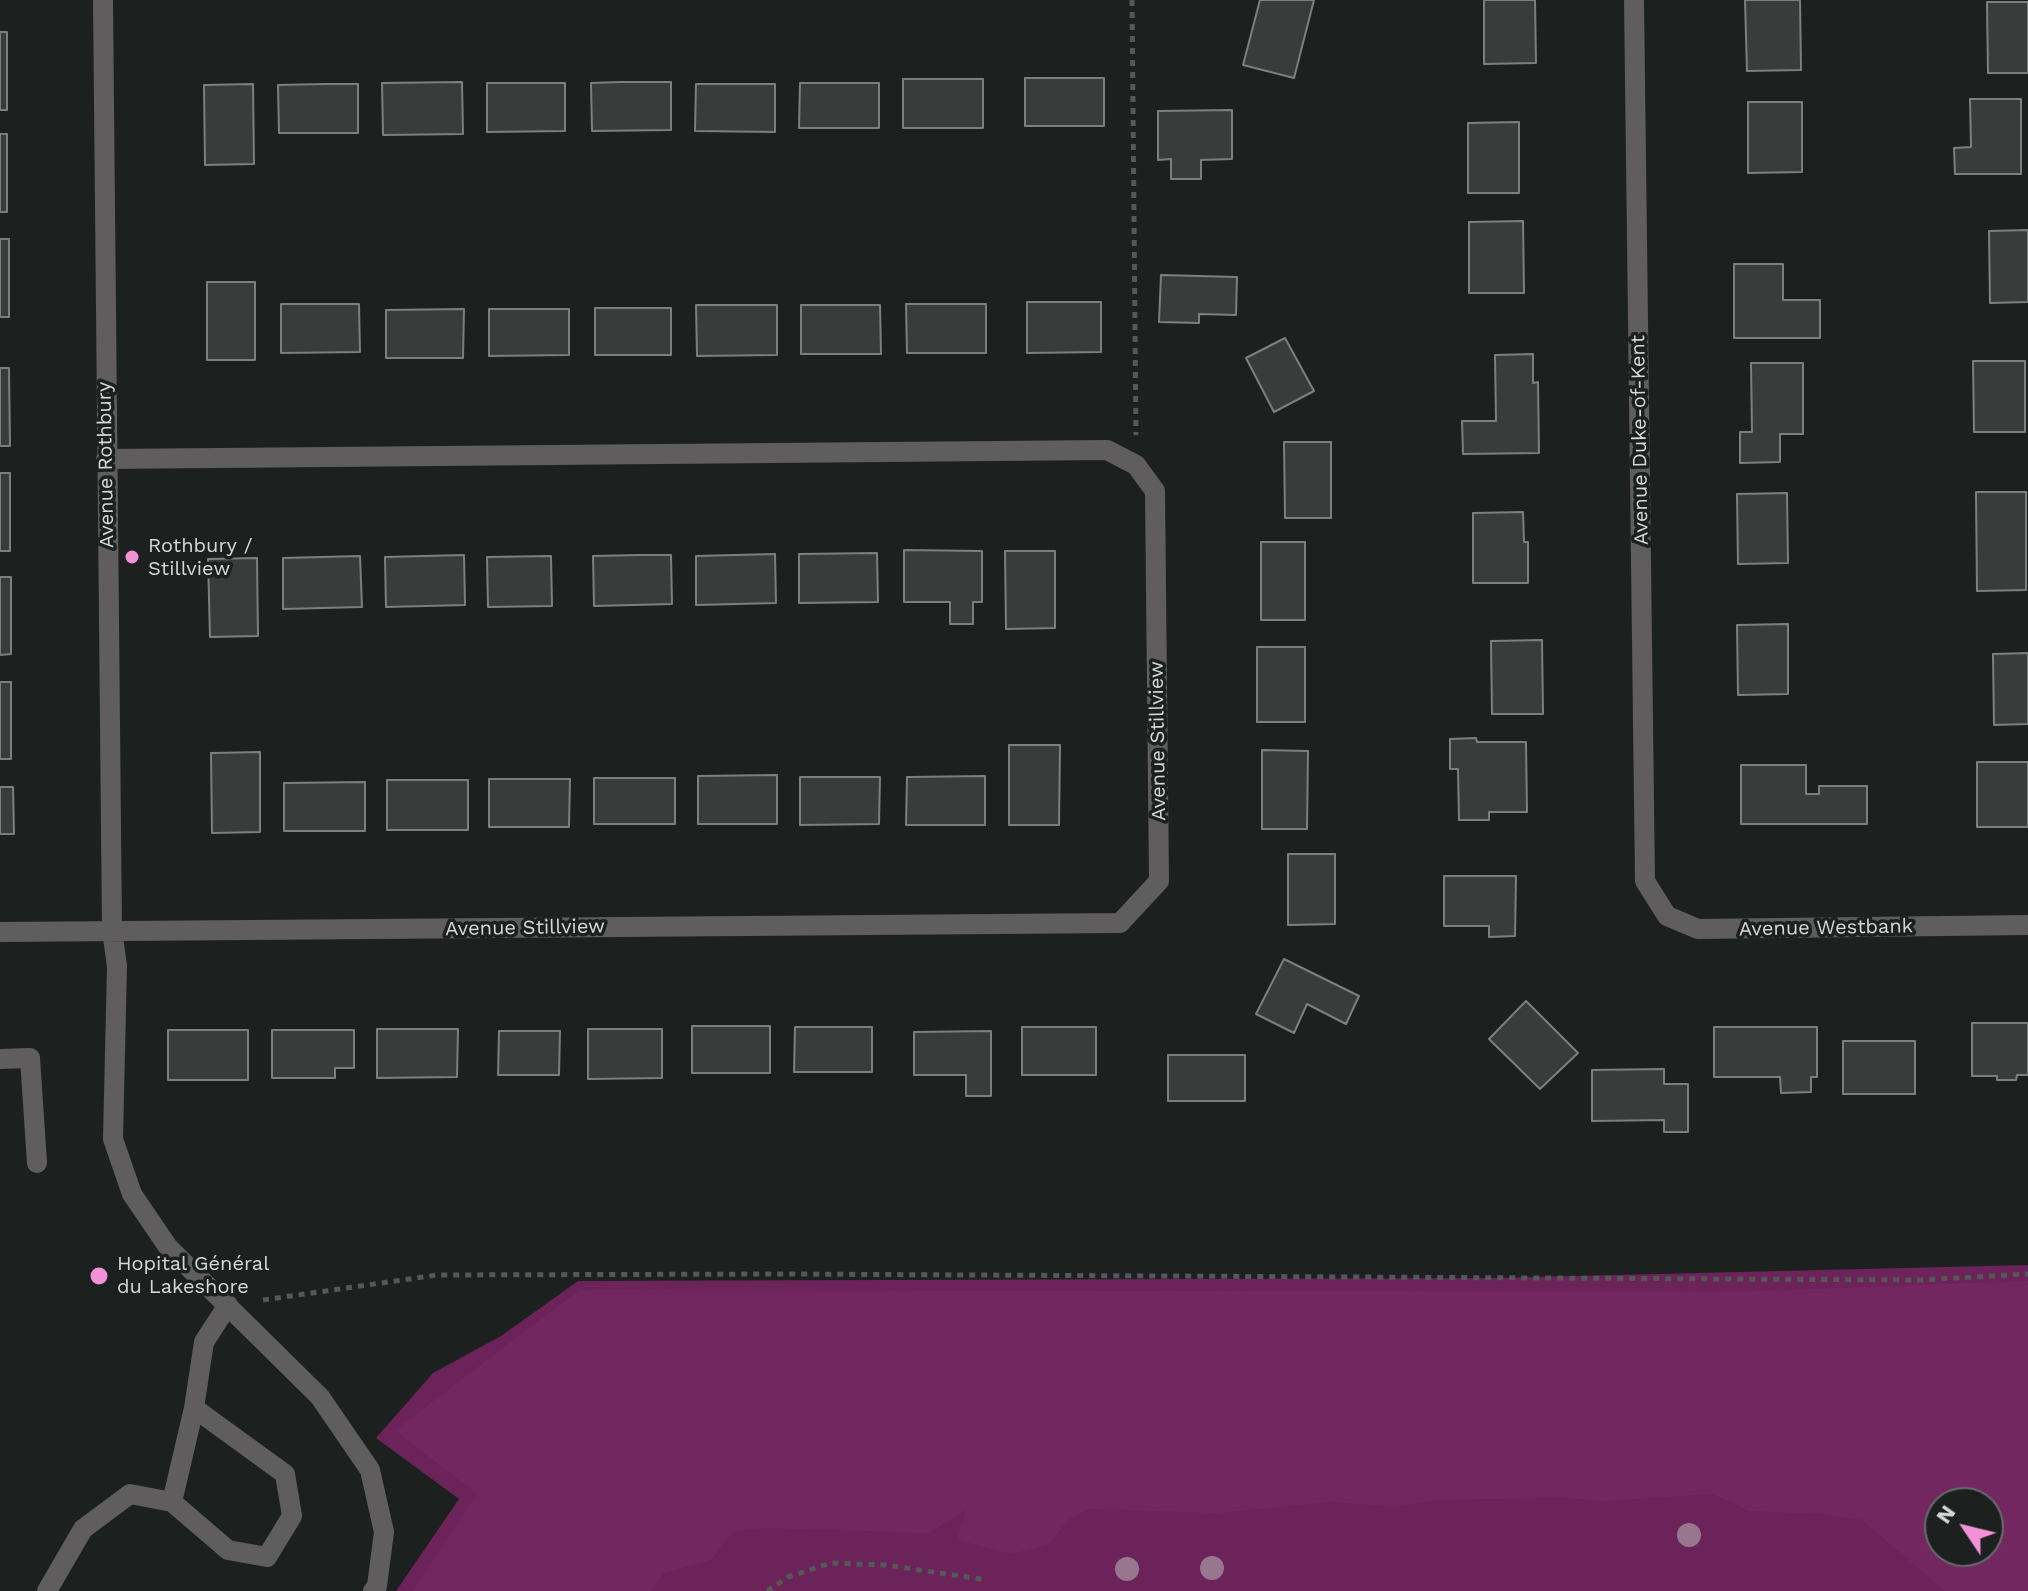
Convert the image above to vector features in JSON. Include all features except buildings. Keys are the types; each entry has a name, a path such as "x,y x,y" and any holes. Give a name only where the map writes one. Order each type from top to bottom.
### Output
{"street":[{"name":"Avenue Rothbury","path":"103,0 112,930 117,966 113,1139 132,1194 168,1247 320,1397 370,1470 384,1532 377,1586 373,1591"},
{"name":"Avenue Duke-of-Kent","path":"1634,0 1645,881"},
{"path":"106,459 1107,450 1136,465"},
{"name":"Avenue Stillview","path":"0,932 1120,923 1159,881 1155,491 1136,465"},
{"name":"Avenue Westbank","path":"1645,881 1667,916 1698,929 2028,925"},
{"path":"0,1059 30,1058 37,1163"},
{"path":"172,1502 194,1408 204,1342 228,1305"},
{"path":"47,1591 83,1529 130,1494 172,1502 228,1550 267,1557 292,1516 285,1474 194,1408"}],"path":[{"path":"1132,0 1136,465"},
{"path":"228,1305 437,1275 1921,1280 2028,1274"},
{"path":"767,1591 788,1577 831,1563 886,1565 987,1580"}],"shaded area":[{"path":"2028,1265 2028,1591 396,1591 459,1499 376,1438 433,1373 501,1336 578,1281 1492,1278"},
{"path":"2028,1281 2028,1591 1945,1591 1862,1520 1822,1514 1749,1511 1713,1494 1604,1501 1562,1498 1434,1500 1394,1507 1333,1502 1216,1513 1089,1509 1067,1521 1049,1545 1011,1554 957,1540 966,1510 929,1533 764,1528 733,1532 711,1560 664,1573 651,1591 413,1591 477,1494 395,1430 580,1290 1734,1292"}],"place":[{"name":"Rothbury / Stillview","path":"132,557"},
{"name":"Hopital Général du Lakeshore","path":"99,1276"}]}
